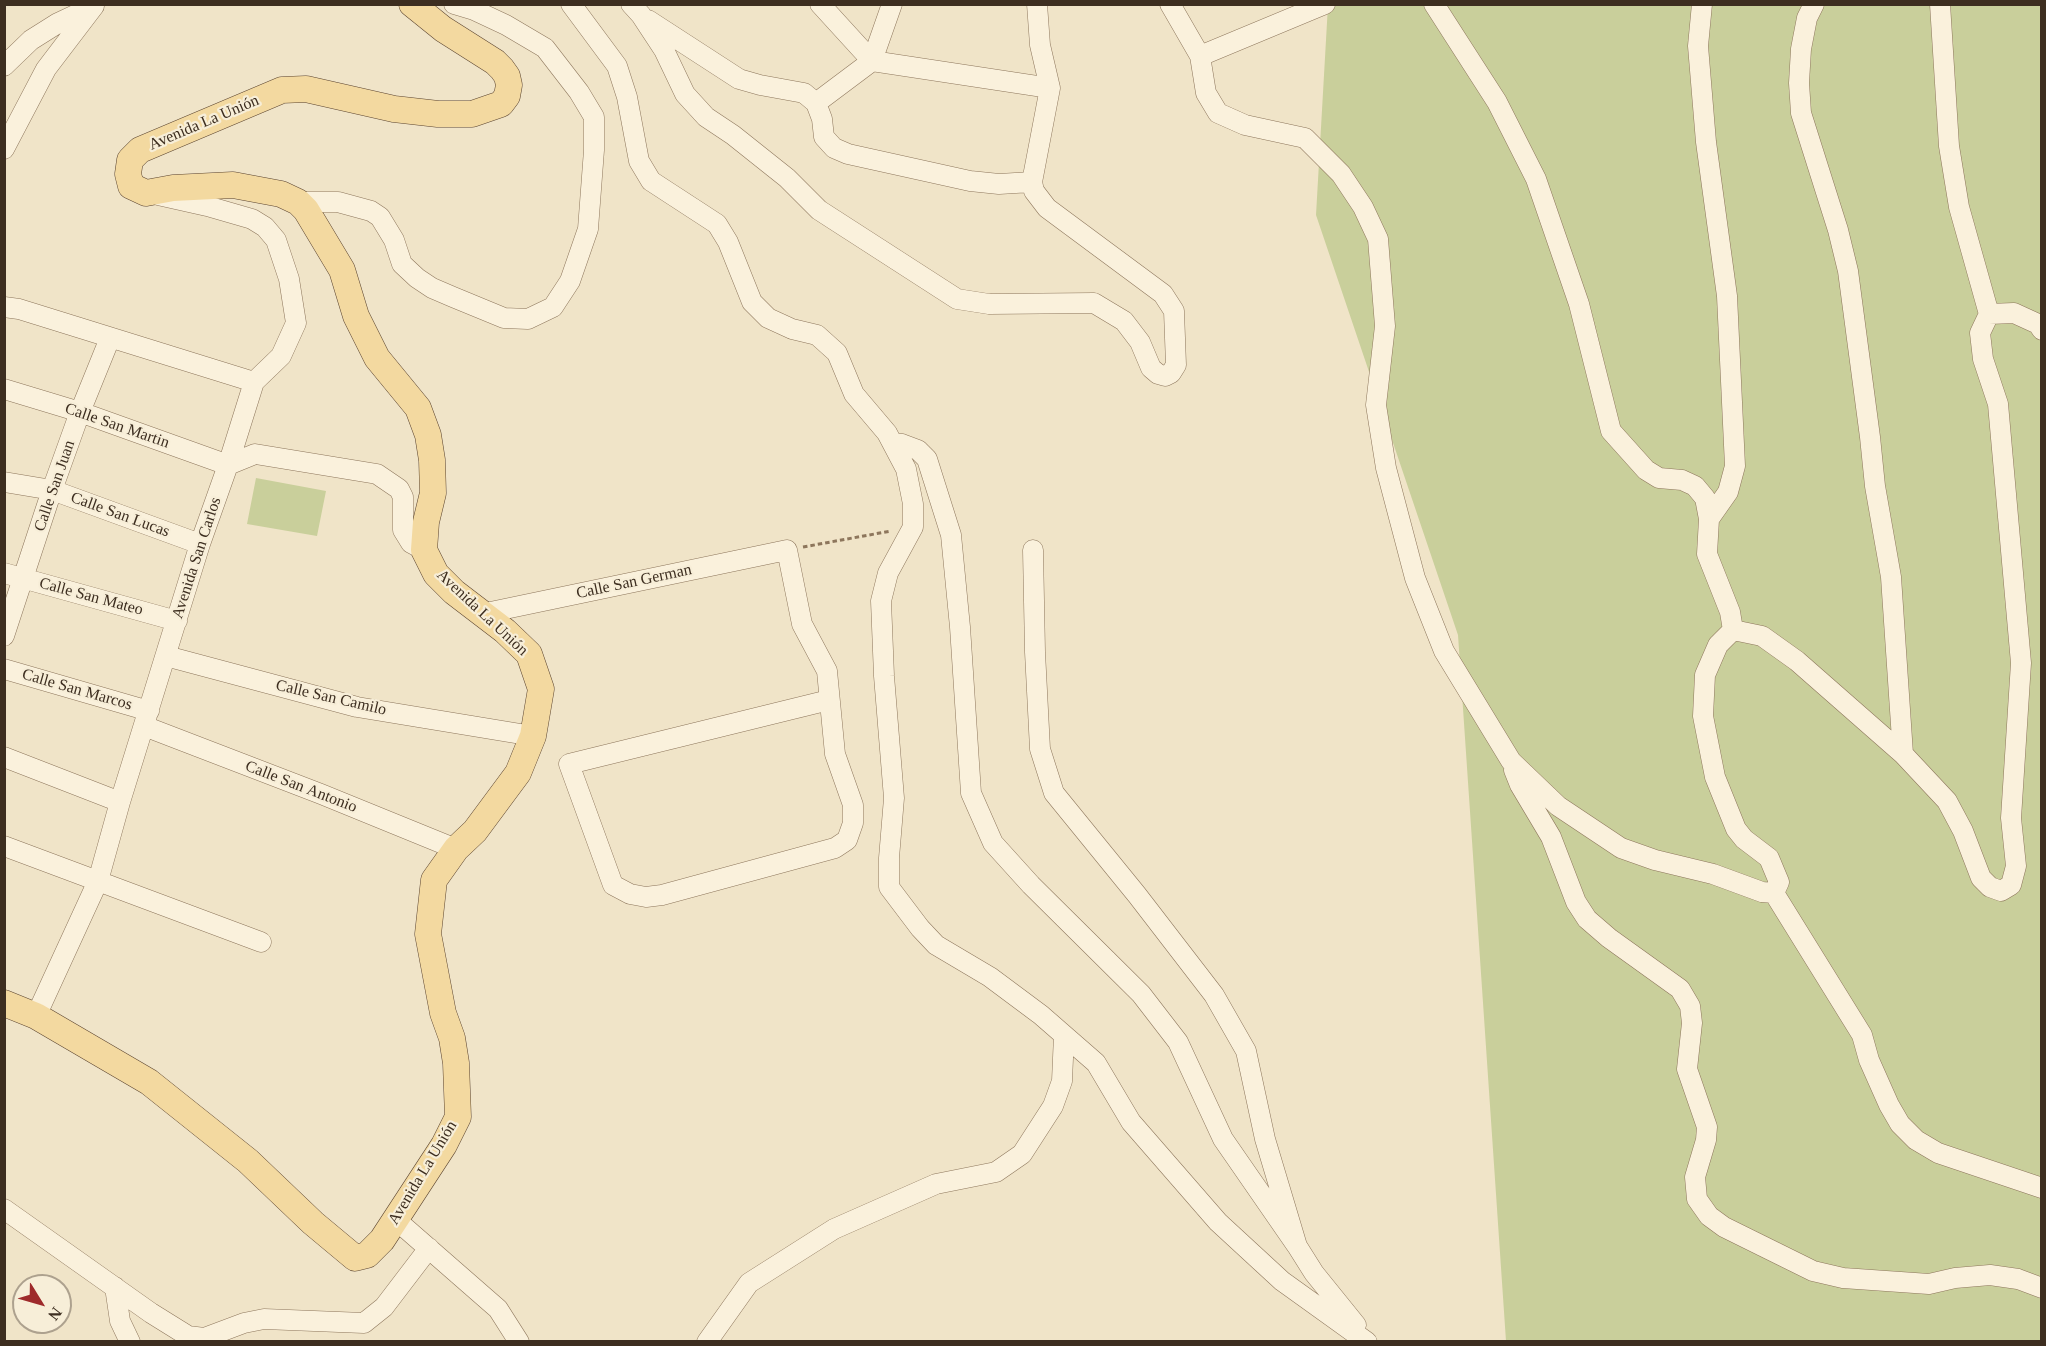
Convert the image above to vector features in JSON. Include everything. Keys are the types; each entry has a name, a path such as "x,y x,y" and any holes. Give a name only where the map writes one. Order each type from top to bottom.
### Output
{"main road":[{"name":"Avenida La Unión","path":"147,193 136,189 129,182 128,167 130,160 137,152 282,90 306,90 394,109 438,114 472,114 501,104 507,96 509,85 502,69 495,62 443,29 412,4"},
{"path":"147,193 173,188 233,184 281,194 298,202 306,210 337,260 357,316 377,357 418,408 428,435 432,460 433,493 426,522 423,550"},
{"name":"Avenida La Unión","path":"4,1003 36,1016 149,1082 248,1161 313,1223 355,1258 367,1255 382,1239 444,1145 458,1117 456,1063 452,1038 443,1013 428,934 434,880 456,849 475,831 518,773 533,736 541,689 529,654 454,592 436,574 423,550"}],"street":[{"path":"298,202 338,202 371,211 380,218 394,240 402,264 432,288 453,297 504,318 528,319 553,307 570,281 588,229 594,117 579,92 545,48 506,25 474,10 454,4"},
{"path":"571,4 617,66 627,97 639,161 651,181 717,224 728,242 752,302 768,318 792,329 817,335 829,343 841,360 854,394 887,433 906,469 914,504 913,527 888,573 881,601 884,676 894,798 889,887 936,945 990,977 1041,1015 1096,1063 1131,1122 1218,1222 1282,1281 1368,1341"},
{"path":"820,4 872,61 1050,88"},
{"path":"816,103 872,61 892,4"},
{"path":"636,10 664,50 685,94 706,117 733,135 787,178 819,210 957,299 989,304 1094,303 1124,321 1140,342 1151,368 1158,375 1165,376 1171,373 1176,365 1174,310 1163,294 1047,208 1034,191 1032,182 1050,88 1040,45 1037,4"},
{"path":"1170,4 1200,56 1206,93 1218,112 1245,125 1305,138 1341,174 1363,207 1378,239 1385,326 1376,405 1386,468 1415,578 1444,651 1511,761 1520,785 1551,837 1576,902 1587,919 1609,938 1680,989 1690,1005 1692,1023 1687,1069 1707,1127 1706,1140 1695,1177 1697,1198 1709,1216 1724,1227 1813,1271 1843,1278 1929,1284 1955,1278 1990,1275 2018,1279 2042,1288"},
{"path":"1200,56 1325,4"},
{"path":"1434,4 1497,102 1536,179 1580,304 1611,431 1646,470 1659,478 1682,480 1695,486 1705,498 1709,519 1707,554 1730,612 1733,630"},
{"path":"1702,4 1698,46 1706,142 1727,296 1736,466 1728,492 1709,519"},
{"path":"1814,4 1808,18 1801,50 1799,82 1801,113 1838,230 1848,270 1875,486 1891,577 1903,753"},
{"path":"1733,630 1762,636 1771,642 1797,661 1903,753 1947,801 1963,831 1981,878 1990,887 2001,891 2011,885 2016,866 2012,818 2021,663 1998,404 1983,359 1980,333 1989,314 1959,207 1949,146 1940,4"},
{"path":"4,66 31,40 58,23 97,5"},
{"path":"4,149 46,69 97,5"},
{"path":"636,10 740,79 760,86 804,93 816,103 822,119 824,137 834,148 848,154 970,181 999,184 1032,182"},
{"name":"Avenida San Carlos","path":"36,1016 98,881 120,802 200,544 254,382 281,356 296,323 289,279 276,240 266,227 252,219 207,206 147,193"},
{"path":"4,307 19,309 254,382"},
{"path":"1989,314 2014,313 2038,324 2042,330"},
{"name":"Calle San Juan","path":"4,636 52,490 110,338"},
{"name":"Calle San Martin","path":"4,389 80,412 228,465"},
{"path":"892,443 918,450 927,459 951,535 960,627 971,793 993,843 1031,885 1141,994 1178,1042 1223,1139 1298,1246 1314,1273 1368,1341"},
{"path":"228,465 255,454 377,474 399,489 403,497 403,530 411,543 423,550"},
{"name":"Calle San Lucas","path":"4,482 52,490 200,544"},
{"path":"787,550 802,624 827,671 835,754 853,805 853,823 847,840 835,848 662,895 646,897 630,894 613,885 569,764 829,700"},
{"name":"Calle San German","path":"481,614 787,550"},
{"path":"1033,550 1040,749 1054,793 1214,995 1246,1051 1265,1139 1298,1246"},
{"name":"Calle San Mateo","path":"4,573 177,621"},
{"path":"1733,630 1718,645 1705,675 1703,716 1715,777 1736,829 1744,839 1769,858 1779,882 1774,892"},
{"name":"Calle San Camilo","path":"166,656 357,707 533,736"},
{"name":"Calle San Marcos","path":"4,669 147,719"},
{"name":"Calle San Antonio","path":"147,719 456,849"},
{"path":"4,757 120,802"},
{"path":"1511,761 1558,806 1621,848 1655,860 1713,874 1762,892 1774,892"},
{"path":"4,846 261,942"},
{"path":"1774,892 1862,1035 1869,1060 1900,1124 1916,1140 1938,1153 2042,1188"},
{"path":"707,1341 748,1283 834,1229 936,1184 996,1172 1022,1154 1053,1106 1062,1081 1064,1035"},
{"path":"4,1209 151,1313 188,1336 204,1338 244,1323 264,1320 364,1323 384,1307 429,1248"},
{"path":"395,1219 498,1309 519,1341"},
{"path":"114,1287 120,1321 130,1341"}],"path":[{"path":"787,550 913,527"}],"green space":[{"path":"1328,5 2041,5 2041,1341 1506,1341 1458,635 1316,215"},
{"path":"256,478 326,491 317,536 247,524"}]}
